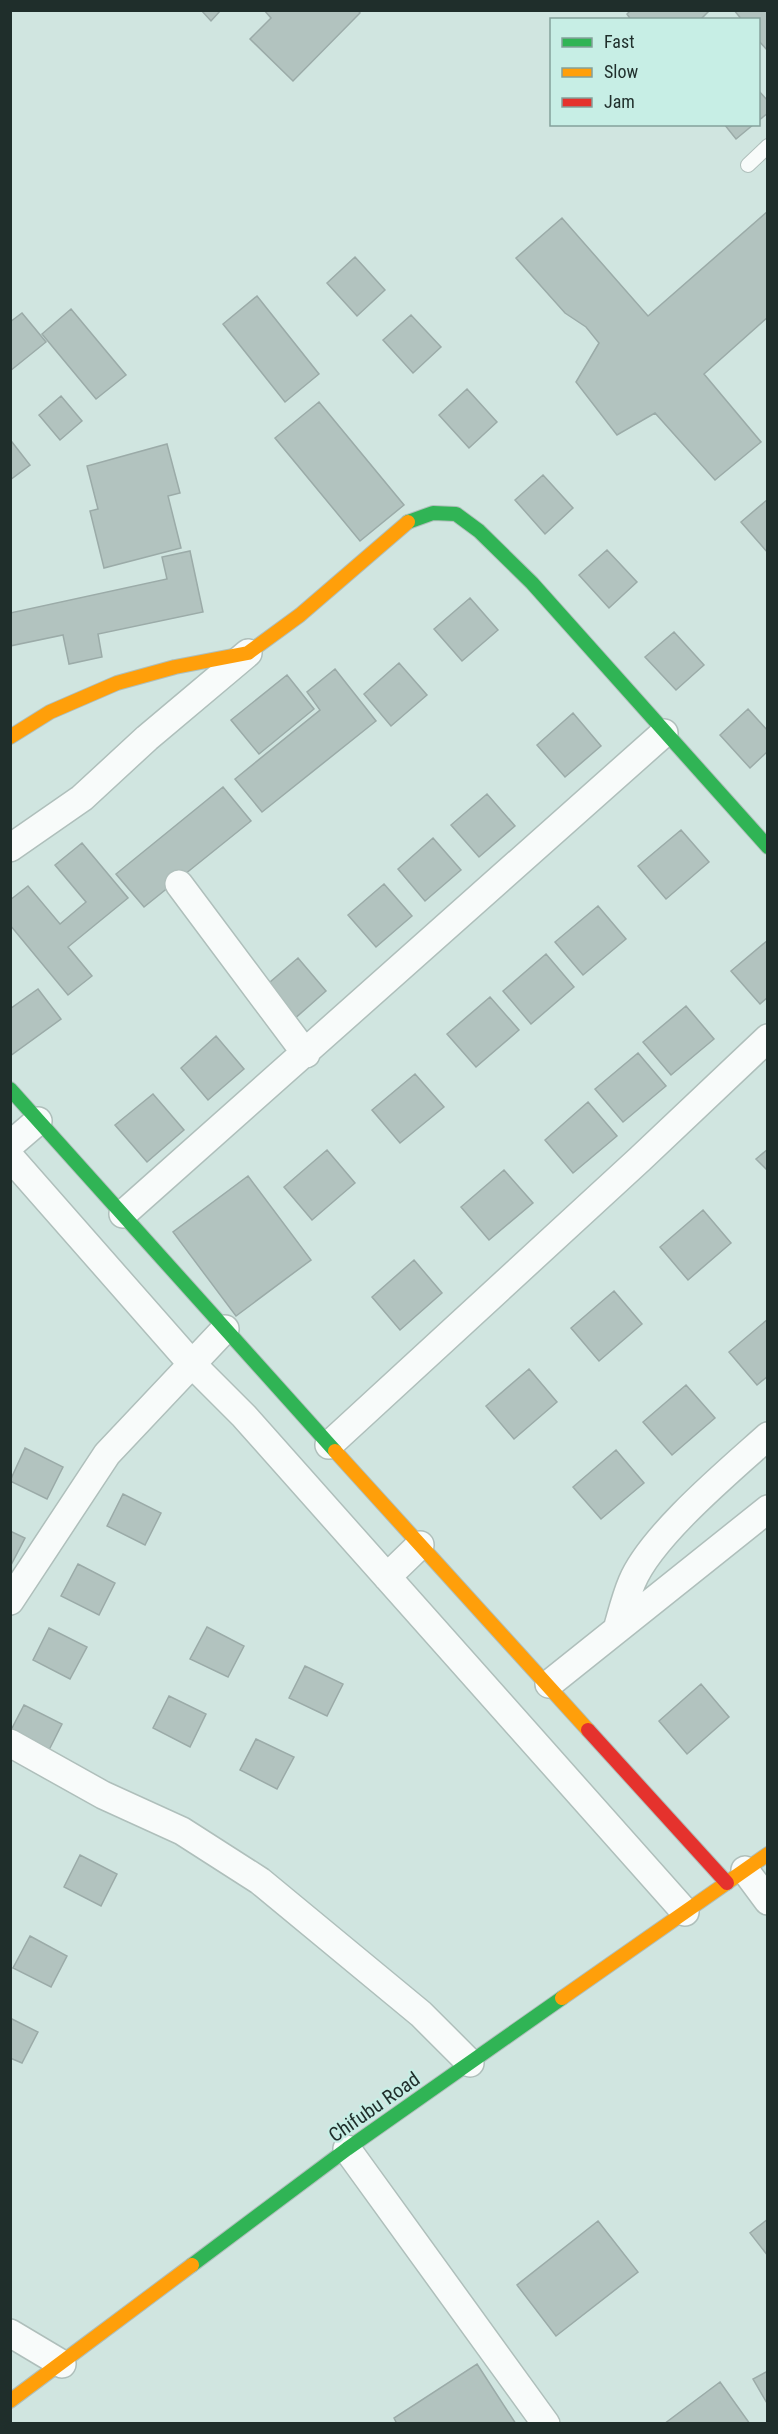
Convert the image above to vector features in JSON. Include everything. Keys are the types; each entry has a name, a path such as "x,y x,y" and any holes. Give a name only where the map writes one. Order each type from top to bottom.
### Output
{"street":[{"path":"10,848 82,798 147,738 248,653 300,615 412,519 433,513 456,514 532,583 768,847"},
{"path":"10,737 50,712 117,683 175,667 248,653"},
{"path":"123,1214 306,1054 664,733"},
{"path":"179,884 306,1054"},
{"path":"329,1446 640,1160 768,1038"},
{"path":"10,1089 329,1446 549,1684 736,1876 768,1901"},
{"path":"10,1145 38,1121"},
{"path":"10,1157 192,1364 244,1416 685,1912"},
{"path":"10,1601 107,1454 225,1329"},
{"path":"618,1626 632,1581 652,1549 718,1481 768,1436"},
{"path":"549,1684 618,1626 768,1509"},
{"path":"387,1577 420,1545"},
{"path":"10,1743 103,1795 182,1832 260,1881 421,2014 470,2063"},
{"name":"Chifubu Road","path":"10,2401 347,2149 768,1854"},
{"path":"347,2149 546,2424"},
{"path":"10,2333 62,2364"}],"lane":[{"path":"748,165 768,146"}],"building":[{"path":"201,10 221,10 211,21"},
{"path":"264,10 358,10 360,13 293,81 250,39 271,18"},
{"path":"631,10 710,10 702,18 630,18 627,14"},
{"path":"734,10 768,10 768,51 760,42 760,18 740,18"},
{"path":"760,92 768,101 768,113 760,119"},
{"path":"726,126 752,126 736,139"},
{"path":"768,211 768,317 704,374 761,442 715,480 655,413 617,435 576,382 599,343 586,327 565,313 516,258 562,218 648,316"},
{"path":"355,257 385,290 357,316 327,283"},
{"path":"257,296 319,374 285,402 223,324"},
{"path":"71,309 126,375 96,399 42,334"},
{"path":"22,313 46,342 10,371 10,322"},
{"path":"411,315 441,347 413,373 383,340"},
{"path":"467,389 497,422 469,448 439,415"},
{"path":"61,396 82,421 60,440 39,415"},
{"path":"319,402 404,505 360,541 275,438"},
{"path":"12,442 30,465 10,480 10,443"},
{"path":"167,444 180,493 168,496 181,548 104,568 90,511 98,509 87,466"},
{"path":"543,475 573,508 545,534 515,500"},
{"path":"768,499 768,553 741,522"},
{"path":"607,550 637,582 609,608 579,575"},
{"path":"190,551 203,612 98,634 102,657 69,664 63,635 10,646 10,613 167,579 162,557"},
{"path":"470,598 498,630 462,661 434,629"},
{"path":"674,632 704,665 676,690 645,657"},
{"path":"399,663 427,695 391,726 364,694"},
{"path":"335,669 376,721 262,812 235,779 320,710 307,692"},
{"path":"287,675 314,709 259,754 231,720"},
{"path":"748,709 768,731 768,751 750,768 720,735"},
{"path":"573,713 601,746 565,777 537,745"},
{"path":"223,787 251,821 144,907 116,874"},
{"path":"487,794 515,826 479,857 451,825"},
{"path":"681,830 709,862 666,899 638,866"},
{"path":"433,838 461,870 425,901 398,869"},
{"path":"82,843 128,898 68,947 92,976 68,995 10,925 10,900 28,886 60,924 86,902 55,865"},
{"path":"384,884 412,916 376,947 348,915"},
{"path":"598,906 626,939 583,975 555,942"},
{"path":"768,940 768,997 760,1004 731,971"},
{"path":"546,954 574,987 531,1024 503,991"},
{"path":"298,958 326,991 284,1028 255,995"},
{"path":"38,989 61,1019 10,1056 10,1009"},
{"path":"490,997 519,1030 476,1067 447,1034"},
{"path":"686,1006 714,1039 671,1075 643,1042"},
{"path":"216,1036 244,1069 208,1100 181,1068"},
{"path":"638,1053 666,1086 623,1122 595,1089"},
{"path":"415,1074 444,1107 400,1143 372,1110"},
{"path":"153,1094 184,1130 147,1162 115,1125"},
{"path":"588,1102 617,1136 573,1173 545,1140"},
{"path":"768,1149 768,1171 756,1159"},
{"path":"327,1150 355,1183 312,1220 284,1187"},
{"path":"504,1170 533,1203 489,1240 461,1207"},
{"path":"248,1176 311,1260 236,1316 173,1232"},
{"path":"703,1210 731,1243 688,1280 660,1247"},
{"path":"414,1260 442,1293 400,1330 372,1297"},
{"path":"614,1291 642,1324 599,1361 571,1328"},
{"path":"768,1319 768,1376 757,1385 729,1352"},
{"path":"529,1369 557,1402 514,1439 486,1406"},
{"path":"686,1385 715,1418 672,1455 643,1422"},
{"path":"25,1448 63,1467 47,1499 10,1481"},
{"path":"616,1450 644,1483 601,1519 573,1487"},
{"path":"123,1494 161,1513 145,1545 107,1526"},
{"path":"10,1531 25,1538 10,1567"},
{"path":"78,1564 115,1583 99,1615 61,1596"},
{"path":"207,1627 244,1646 228,1677 190,1659"},
{"path":"49,1628 87,1647 70,1679 33,1660"},
{"path":"305,1666 343,1684 327,1716 289,1698"},
{"path":"701,1684 729,1717 687,1754 659,1721"},
{"path":"169,1696 206,1714 190,1747 153,1728"},
{"path":"24,1705 62,1724 46,1756 10,1732"},
{"path":"256,1739 294,1757 277,1789 240,1770"},
{"path":"80,1855 117,1874 101,1906 64,1887"},
{"path":"30,1936 67,1956 51,1987 13,1968"},
{"path":"10,2018 38,2032 22,2063 10,2058"},
{"path":"768,2219 768,2256 750,2233"},
{"path":"598,2221 638,2272 556,2336 517,2285"},
{"path":"477,2364 516,2424 397,2424 394,2418"},
{"path":"768,2371 768,2405 753,2379"},
{"path":"720,2382 750,2424 664,2424"}],"traffic: fast":[{"path":"408,522 433,513 456,514 479,531 532,583 768,847"},
{"path":"10,1089 335,1451"},
{"path":"192,2265 347,2149 562,1998"}],"traffic: slow":[{"path":"10,737 50,712 117,683 175,667 248,653 300,615 408,522"},
{"path":"335,1451 588,1730"},
{"path":"562,1998 768,1854"},
{"path":"10,2401 192,2265"}],"traffic: jam":[{"path":"588,1730 727,1883"}]}
